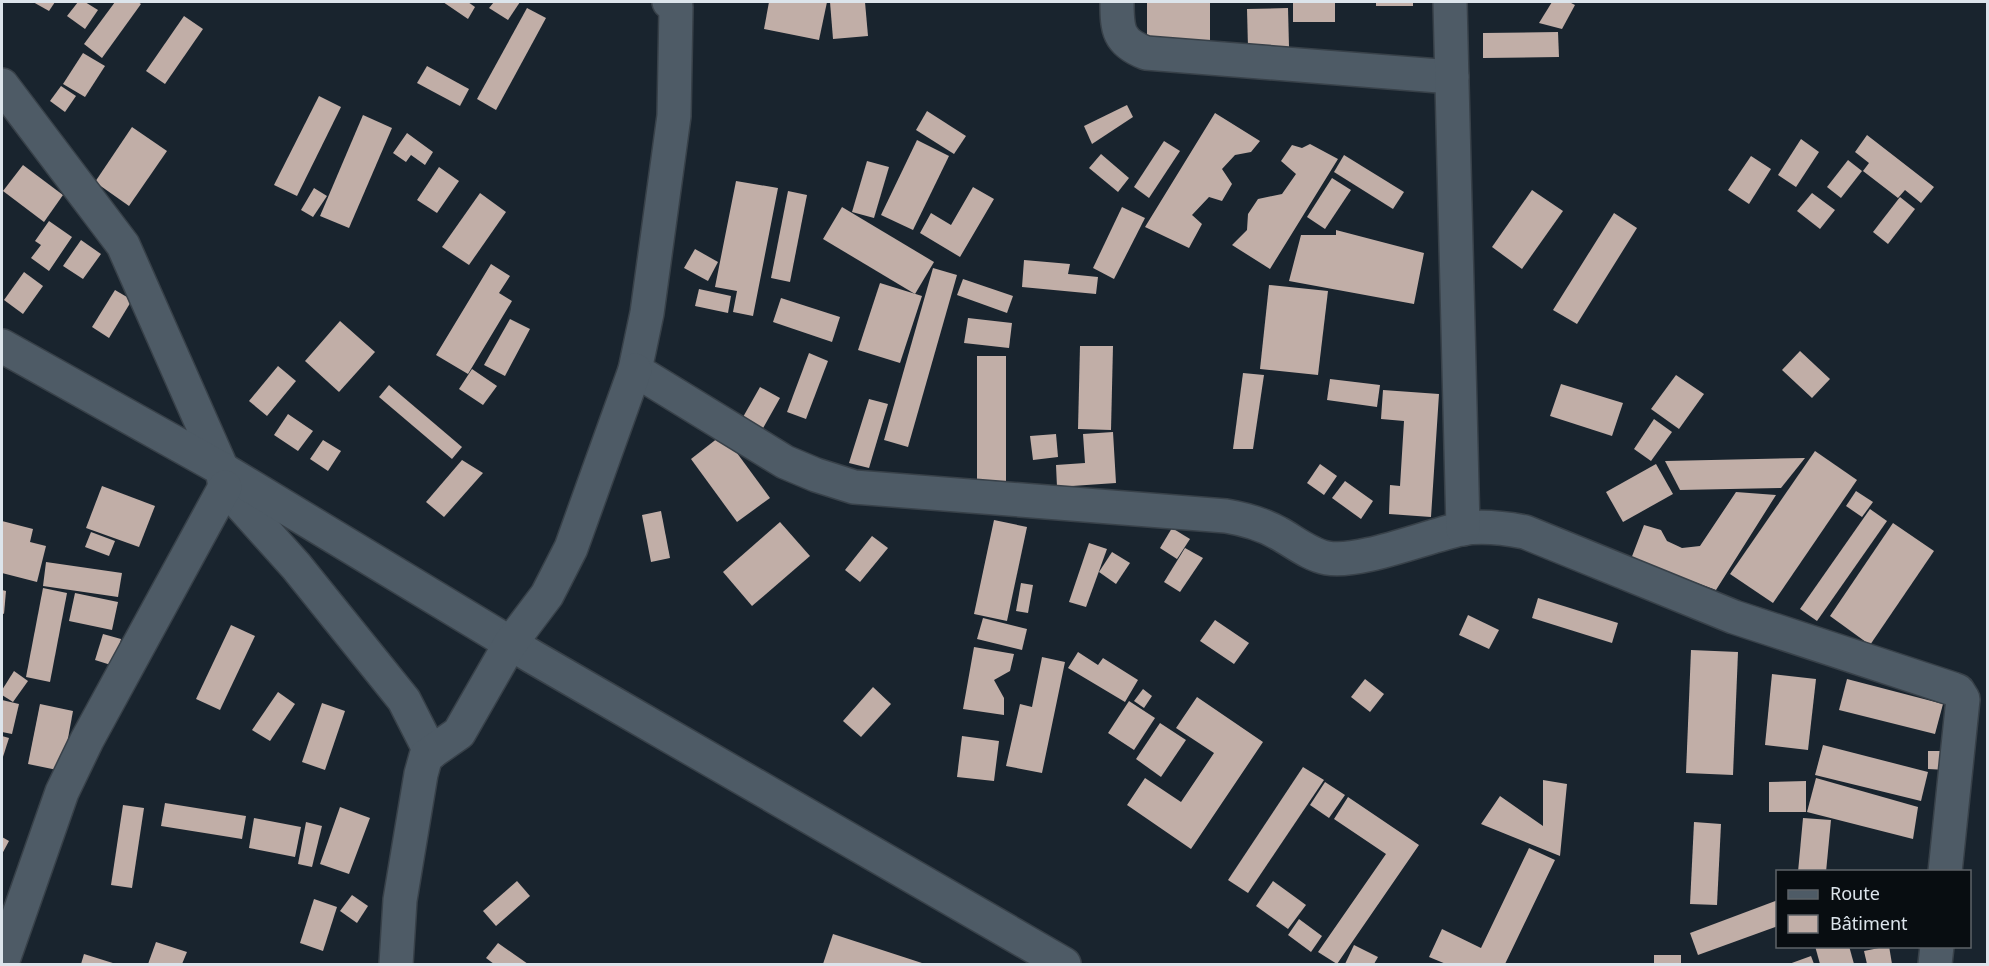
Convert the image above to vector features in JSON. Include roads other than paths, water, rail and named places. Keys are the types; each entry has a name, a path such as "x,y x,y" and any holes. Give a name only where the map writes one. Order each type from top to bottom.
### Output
{"street":[{"path":"1117,2 1119,29 1123,39 1131,48 1146,53 1452,77"},
{"path":"1450,2 1463,528"},
{"path":"396,964 400,900 426,756 459,733 510,644 547,595 571,548 635,370 647,313 674,116 674,3"},
{"path":"2,86 123,245 223,478 404,699 431,753"},
{"path":"2,346 223,478 1064,964"},
{"path":"635,370 785,462 854,487 1226,516 1249,520 1327,558 1353,557 1463,528 1494,527 1525,532 1734,617 1953,689 1976,699 1945,870"},
{"path":"2,963 62,792 223,478"},
{"path":"1935,964 1937,948"}]}
